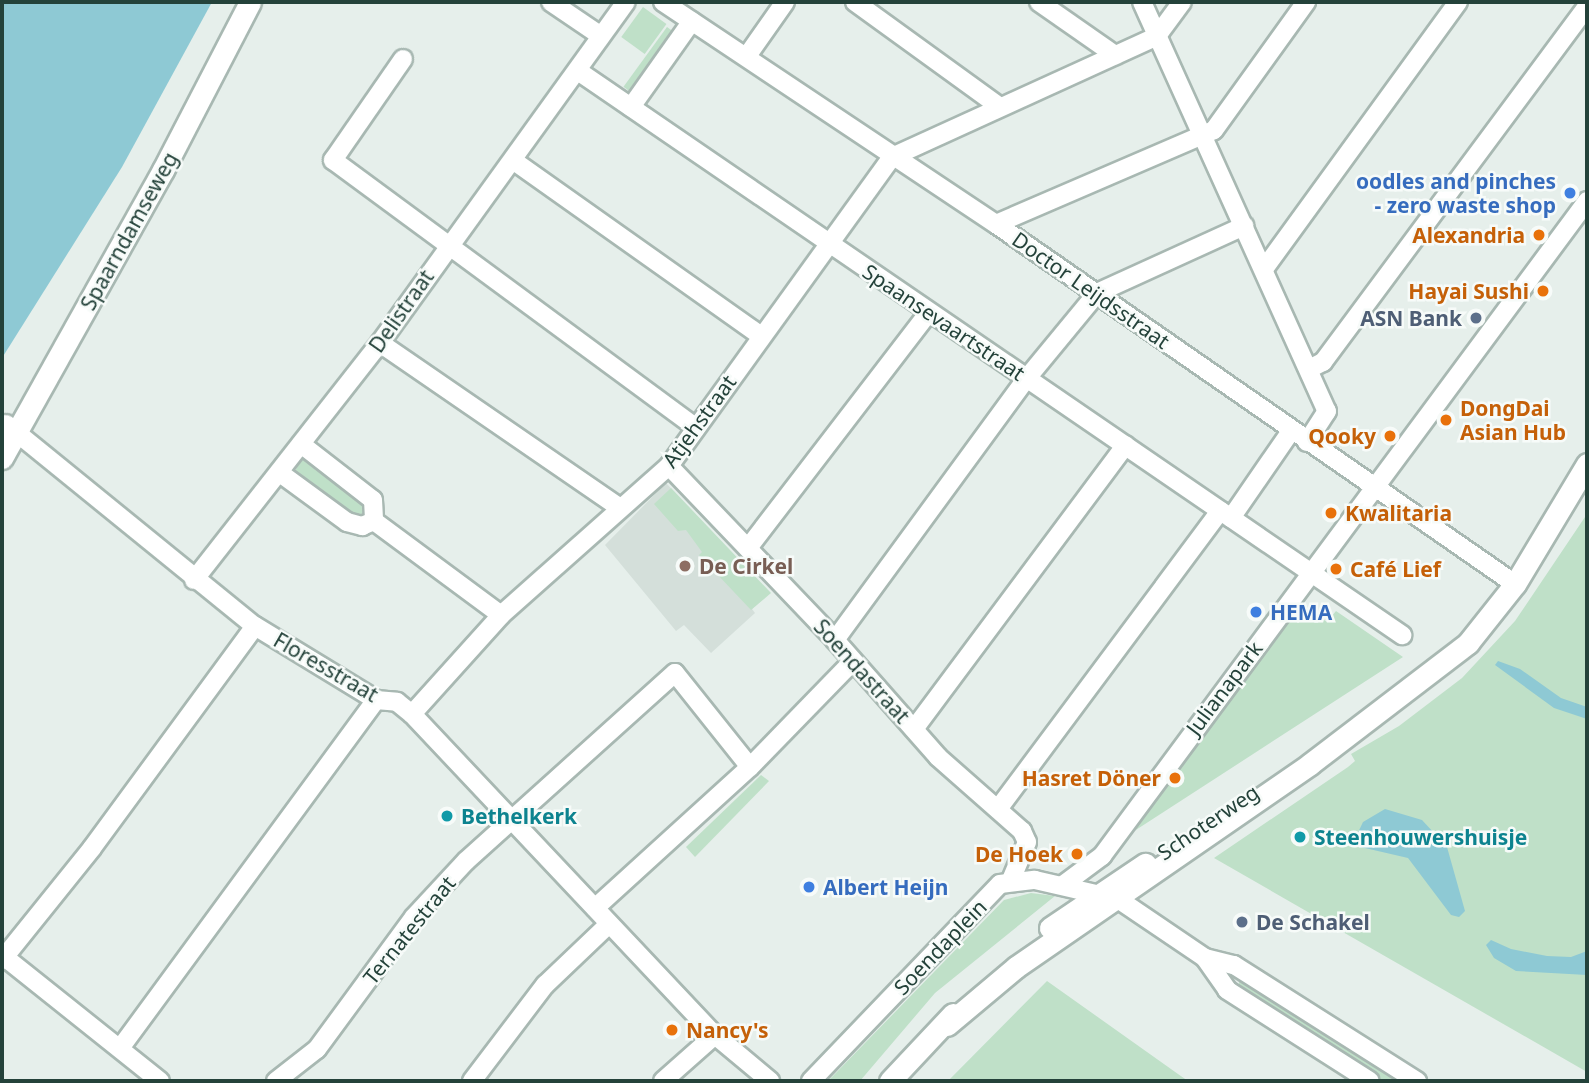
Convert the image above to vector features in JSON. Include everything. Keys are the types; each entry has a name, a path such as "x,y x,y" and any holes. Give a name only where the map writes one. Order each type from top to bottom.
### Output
{"main road":[{"name":"Spaarndamseweg","path":"2,458 8,429 189,94 234,2"},
{"name":"Spaarndamseweg","path":"8,429 189,123 250,2"},
{"name":"Schoterweg","path":"1110,891 1310,764 1319,752 1401,696 1455,650 1468,643 1568,501 1572,486 1587,464"},
{"path":"890,1081 947,1025 1110,891"},
{"path":"903,1081 929,1044"}],"street":[{"path":"551,2 601,36"},
{"name":"Delistraat","path":"194,580 380,342 448,244 514,161 626,2"},
{"name":"Doctor Leijdsstraat","path":"663,2 1097,293 1291,431 1510,581"},
{"path":"747,56 785,2"},
{"path":"855,2 1000,107"},
{"path":"1039,2 1115,55"},
{"path":"1142,2 1327,411 1307,442"},
{"path":"892,157 1157,36 1182,2"},
{"path":"996,224 1213,130 1306,2"},
{"path":"1264,269 1458,2"},
{"path":"1308,369 1323,362 1587,7"},
{"path":"631,107 692,21"},
{"path":"403,59 333,160 695,427"},
{"name":"Spaansevaartstraat","path":"578,71 1311,571"},
{"name":"Atjehstraat","path":"412,713 501,615 669,466 892,157"},
{"path":"514,161 761,336"},
{"name":"Julianapark","path":"1063,885 1102,856 1587,201"},
{"path":"835,640 1027,378 1097,293 1244,226"},
{"path":"748,548 929,312"},
{"path":"380,342 619,508"},
{"name":"Floresstraat","path":"8,429 255,626 376,700 397,702 412,713 715,1035 770,1081"},
{"path":"998,809 1291,431"},
{"path":"301,444 373,500 374,521"},
{"path":"914,729 1126,445"},
{"name":"Soendastraat","path":"669,466 835,640 937,757 998,809 1027,838 1010,880"},
{"path":"280,473 347,522 362,526 374,521"},
{"path":"374,521 501,615"},
{"path":"1311,571 1402,635"},
{"path":"160,1081 121,1047 3,957 92,848 255,626"},
{"path":"595,908 750,767 852,662"},
{"name":"Ternatestraat","path":"276,1081 317,1049 414,917 466,861 675,673 750,767"},
{"path":"121,1047 376,700"},
{"path":"1010,880 1110,891 1205,958 1227,990 1370,1081"},
{"name":"Soendaplein","path":"811,1081 1000,884 1010,880"},
{"path":"472,1081 545,985 609,924"},
{"path":"1205,958 1234,965 1417,1081"},
{"path":"663,1081 715,1035"}],"shaded area":[{"name":"De Cirkel","path":"666,483 770,593 752,609 755,613 711,653 684,625 676,631 605,545"}],"green space":[{"path":"643,7 666,24 645,54 621,37"},
{"path":"667,27 674,32 631,92 624,87"},
{"path":"306,459 364,501 367,508 361,515 351,515 295,474 298,460"},
{"path":"671,488 771,593 751,610 699,555 702,552 686,530 678,531 654,504"},
{"path":"1587,514 1587,1072 1214,858 1348,767 1355,761 1351,754 1399,726 1462,678 1515,621"},
{"path":"1301,604 1327,622 1336,611 1403,657 1125,837"},
{"path":"761,775 769,781 695,857 686,847"},
{"path":"1031,893 1055,896 935,993 860,1081 828,1081 1004,900"},
{"path":"1239,978 1408,1081 1383,1081 1239,987"},
{"path":"1047,981 1178,1074 1188,1081 948,1081"}],"water":[{"path":"2,2 212,2 122,167 2,358"},
{"path":"1498,661 1520,669 1561,698 1587,707 1587,719 1554,708 1495,665"},
{"path":"1385,809 1422,820 1447,847 1465,911 1459,917 1451,915 1408,858 1352,845 1363,822"},
{"path":"1491,940 1511,949 1547,956 1571,957 1587,951 1587,975 1516,971 1494,958 1486,945"}],"place":[{"name":"oodles and pinches - zero waste shop","path":"1570,193"},
{"name":"Alexandria","path":"1539,235"},
{"name":"Hayai Sushi","path":"1543,291"},
{"name":"ASN Bank","path":"1476,318"},
{"name":"DongDai Asian Hub","path":"1446,420"},
{"name":"Qooky","path":"1390,436"},
{"name":"Kwalitaria","path":"1331,513"},
{"name":"De Cirkel","path":"685,566"},
{"name":"Café Lief","path":"1336,569"},
{"name":"HEMA","path":"1256,612"},
{"name":"Hasret Döner","path":"1175,778"},
{"name":"Bethelkerk","path":"447,816"},
{"name":"Steenhouwershuisje","path":"1300,837"},
{"name":"De Hoek","path":"1077,854"},
{"name":"Albert Heijn","path":"809,887"},
{"name":"De Schakel","path":"1242,922"},
{"name":"Nancy's","path":"672,1030"}]}
